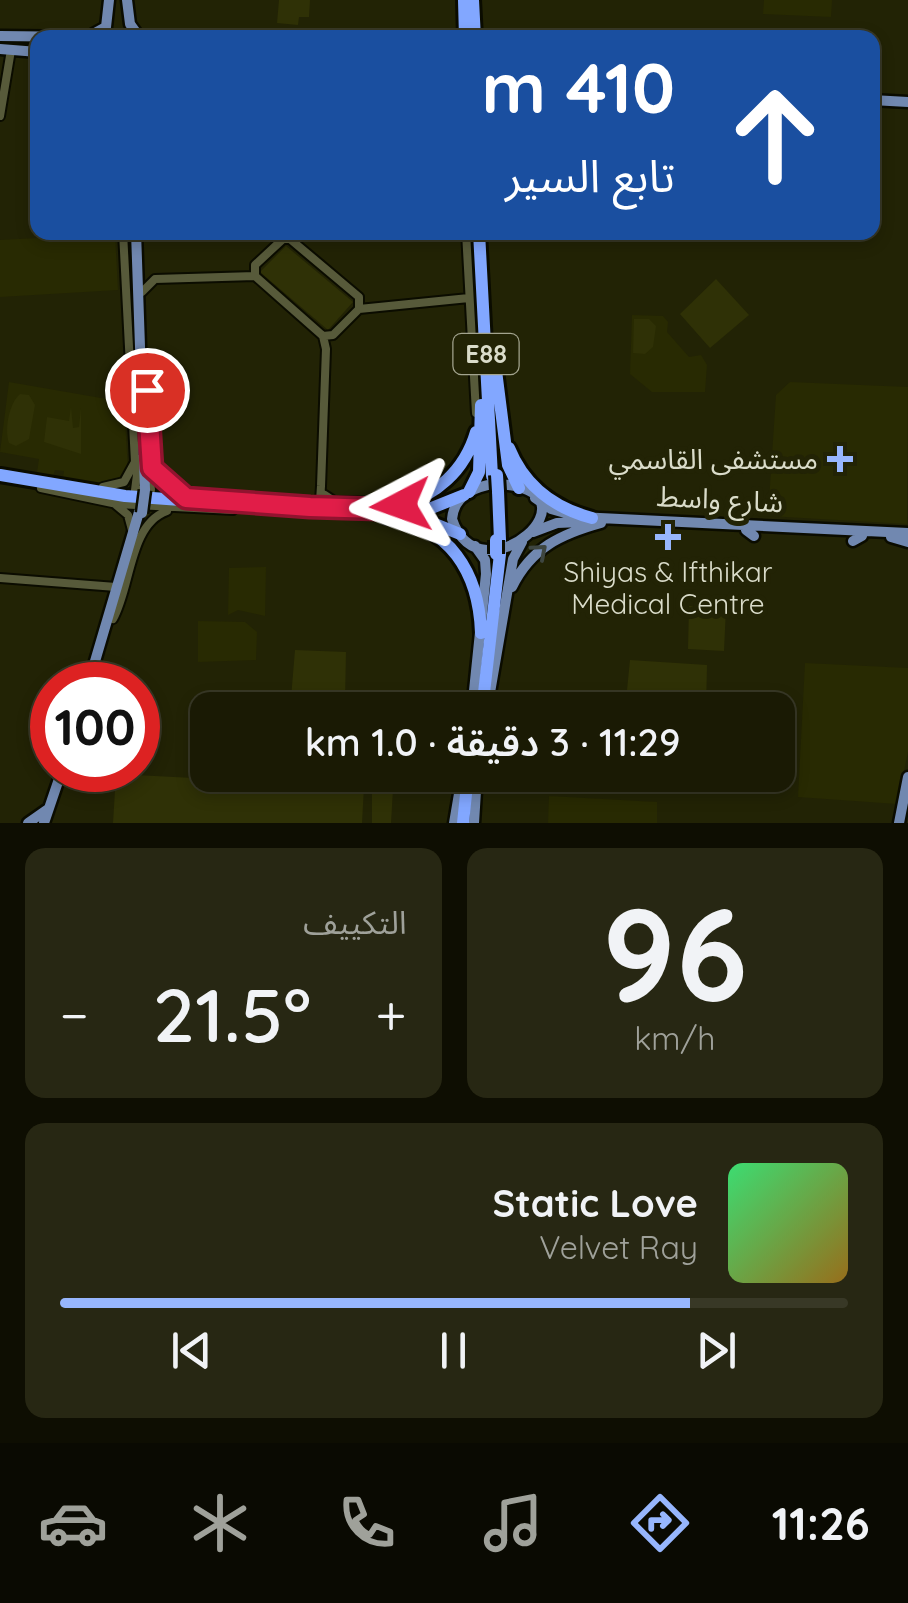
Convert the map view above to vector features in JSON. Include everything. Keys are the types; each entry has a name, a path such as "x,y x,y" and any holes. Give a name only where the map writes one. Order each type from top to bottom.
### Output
{"highway":[{"path":"468,0 470,30"},
{"name":"E88","path":"480,240 475,301 496,492 498,547 482,692"},
{"path":"369,511 432,510 467,494 480,472 475,301"},
{"path":"475,301 509,470 519,488"},
{"path":"369,511 414,501 447,480 470,448 481,410"},
{"path":"502,421 514,459 530,483 560,506 605,518"},
{"path":"0,476 174,500 305,507 326,522 329,500"},
{"path":"0,476 40,488 174,507 305,507 329,500 424,527 450,546 475,586 488,645"},
{"path":"369,511 428,518 463,537"},
{"name":"E88","path":"481,692 498,547"},
{"path":"470,792 470,823"}],"main road":[{"path":"98,30 108,24 109,0"},
{"path":"127,0 134,30"},
{"path":"0,36 30,36"},
{"path":"5,50 30,52"},
{"path":"880,102 908,104"},
{"path":"126,240 140,394"},
{"path":"97,662 141,512 137,240"},
{"path":"130,372 136,356"},
{"path":"463,537 493,548 522,541 534,532 542,512 535,498 519,488 488,484 467,494 452,515 463,537 480,551 486,564 488,645"},
{"name":"شارع واسط","path":"535,498 562,514 699,526 892,535"},
{"path":"488,645 518,576 540,550 569,532 605,518"},
{"name":"شارع واسط","path":"534,532 564,522 605,518 639,528 699,526 750,533 858,538 892,535"},
{"path":"892,535 908,536"},
{"path":"505,607 513,559 522,541"},
{"path":"900,823 908,777"},
{"path":"28,823 50,818 58,792"},
{"path":"454,823 463,792"},
{"path":"470,823 473,792"},
{"path":"446,823 459,803"},
{"path":"900,823 908,811"}],"street":[{"path":"0,116 5,50"},
{"path":"135,240 130,261 130,372 136,454 156,486 175,497"},
{"path":"255,271 282,240"},
{"path":"290,240 359,304 475,301"},
{"path":"369,511 420,495 448,475 465,452 476,417 475,301 467,240"},
{"path":"130,261 149,278 255,271 322,336 328,353"},
{"path":"130,261 142,292 153,472 186,498"},
{"path":"142,292 149,278"},
{"path":"329,500 328,353 333,335 359,304"},
{"path":"322,336 333,335"},
{"path":"111,490 127,486 144,468 148,433 140,394"},
{"path":"63,486 109,488 124,482 132,471 136,454 140,394"},
{"path":"0,476 264,506"},
{"path":"40,488 107,502 191,512 234,510"},
{"path":"107,502 124,510 132,530"},
{"path":"132,510 147,511 150,517 111,619 112,592 132,530 132,510"},
{"path":"139,542 153,517 174,510"},
{"path":"0,580 112,592"}],"shaded area":[{"path":"279,0 310,0 309,17 299,17 298,25 277,23"},
{"path":"764,0 832,0 831,17 763,14"},
{"path":"0,240 115,240 118,290 0,297"},
{"path":"286,246 353,302 328,330 260,272"},
{"path":"716,279 749,315 710,348 680,314"},
{"path":"632,315 663,316 668,322 667,332 689,357 701,355 707,365 705,392 652,392 630,374"},
{"path":"634,319 649,319 656,326 653,347 645,354 633,353"},
{"path":"9,382 124,402 128,471 107,485 63,478 64,471 55,470 53,476 37,473 39,459 0,452"},
{"name":"مستشفى القاسمي","path":"790,382 908,387 907,524 768,516 776,395"},
{"path":"20,394 29,395 35,405 29,439 16,446 9,443 7,424"},
{"path":"71,407 73,428 79,427 81,408 81,454 44,442 47,417 69,421"},
{"path":"266,567 265,616 238,610 228,615 229,568"},
{"path":"689,606 726,608 724,651 688,649"},
{"path":"198,621 245,622 257,632 256,660 198,662"},
{"path":"295,650 346,652 345,692 292,692"},
{"path":"630,660 707,665 706,692 627,692"},
{"path":"805,663 908,668 908,752 897,804 798,797"},
{"path":"160,776 190,778 190,792 364,792 362,823 113,823 115,792 160,792"},
{"path":"372,792 393,792 391,823 372,823"},
{"path":"549,796 657,802 657,823 548,823"}],"place":[{"name":"مستشفى القاسمي","path":"840,459"},
{"name":"Shiyas & Ifthikar Medical Centre","path":"668,537"}],"route":[{"path":"147,390 153,472 182,497 264,506 379,509 401,505"}]}
